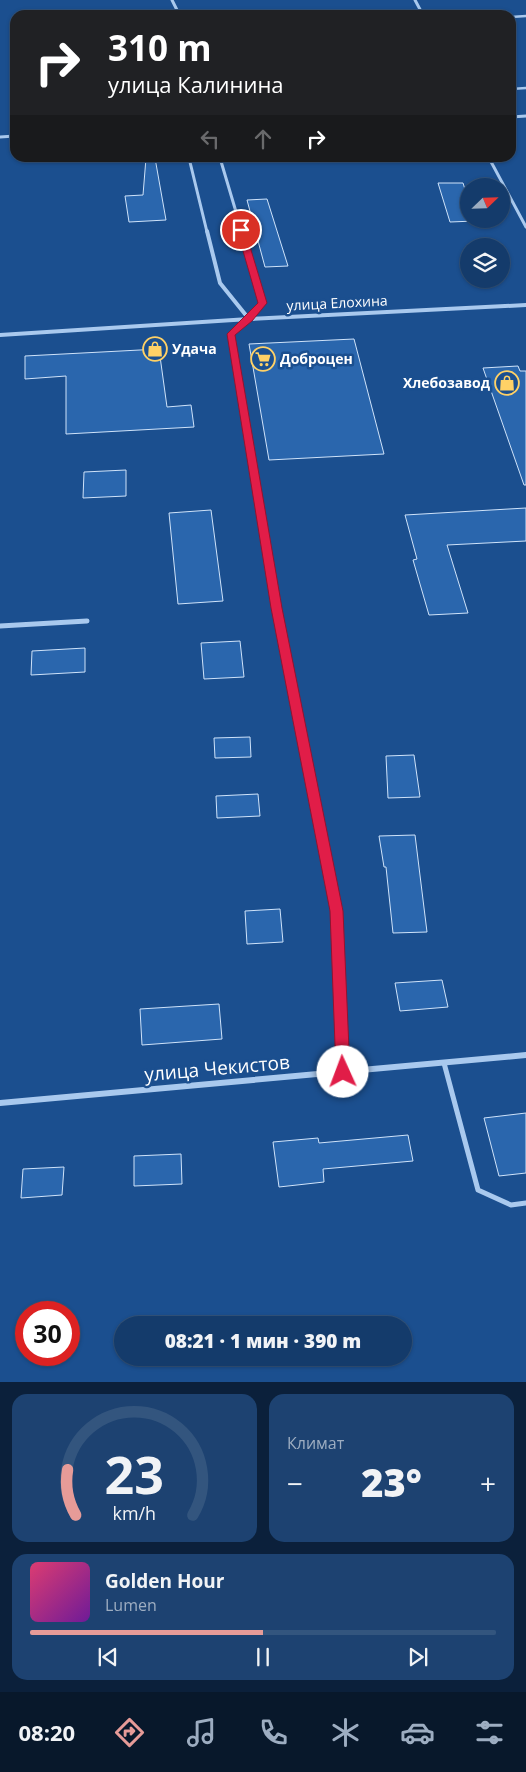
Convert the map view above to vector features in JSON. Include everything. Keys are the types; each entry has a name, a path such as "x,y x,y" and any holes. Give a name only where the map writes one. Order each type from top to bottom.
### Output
{"street":[{"path":"190,162 220,283 249,319"},
{"path":"221,162 263,303 249,319 231,334 277,608 337,911 343,1072"},
{"path":"491,162 526,227"},
{"name":"улица Елохина","path":"0,335 249,319 526,305"},
{"path":"0,626 87,621"},
{"name":"улица Чекистов","path":"0,1103 526,1055"}],"lane":[{"path":"444,1063 478,1190 511,1204 526,1203"}],"building":[{"path":"146,162 156,162 166,220 129,222 125,196 143,195"},
{"path":"438,183 460,183 460,222 450,222"},
{"path":"267,199 288,266 265,267 247,200"},
{"path":"354,339 384,454 269,460 249,344"},
{"path":"159,349 167,407 191,405 194,427 66,434 66,376 25,379 25,356"},
{"path":"518,366 520,371 526,371 526,485 524,485 483,368"},
{"path":"126,470 126,496 83,498 84,472"},
{"path":"526,508 526,541 447,545 468,613 429,615 413,560 417,559 405,515"},
{"path":"211,510 223,601 178,604 169,513"},
{"path":"240,641 244,677 204,679 201,643"},
{"path":"85,648 85,672 31,675 32,651"},
{"path":"250,737 251,757 215,758 214,738"},
{"path":"414,755 420,797 388,798 386,756"},
{"path":"258,794 260,816 217,818 216,796"},
{"path":"415,835 427,932 393,933 386,867 384,867 379,836"},
{"path":"280,909 283,942 247,944 245,911"},
{"path":"442,980 448,1007 400,1011 395,983"},
{"path":"219,1004 222,1039 142,1045 140,1009"},
{"path":"526,1113 526,1173 499,1176 484,1118"},
{"path":"408,1135 413,1161 323,1169 324,1182 279,1187 273,1142 318,1138 319,1143"},
{"path":"181,1154 182,1184 134,1186 134,1156"},
{"path":"64,1167 62,1195 21,1198 23,1169"}],"place":[{"name":"Удача","path":"155,349"},
{"name":"Доброцен","path":"263,359"},
{"name":"Хлебозавод","path":"507,383"}],"route":[{"path":"241,230 263,303 249,319 231,334 277,608 337,911 343,1072"}]}
